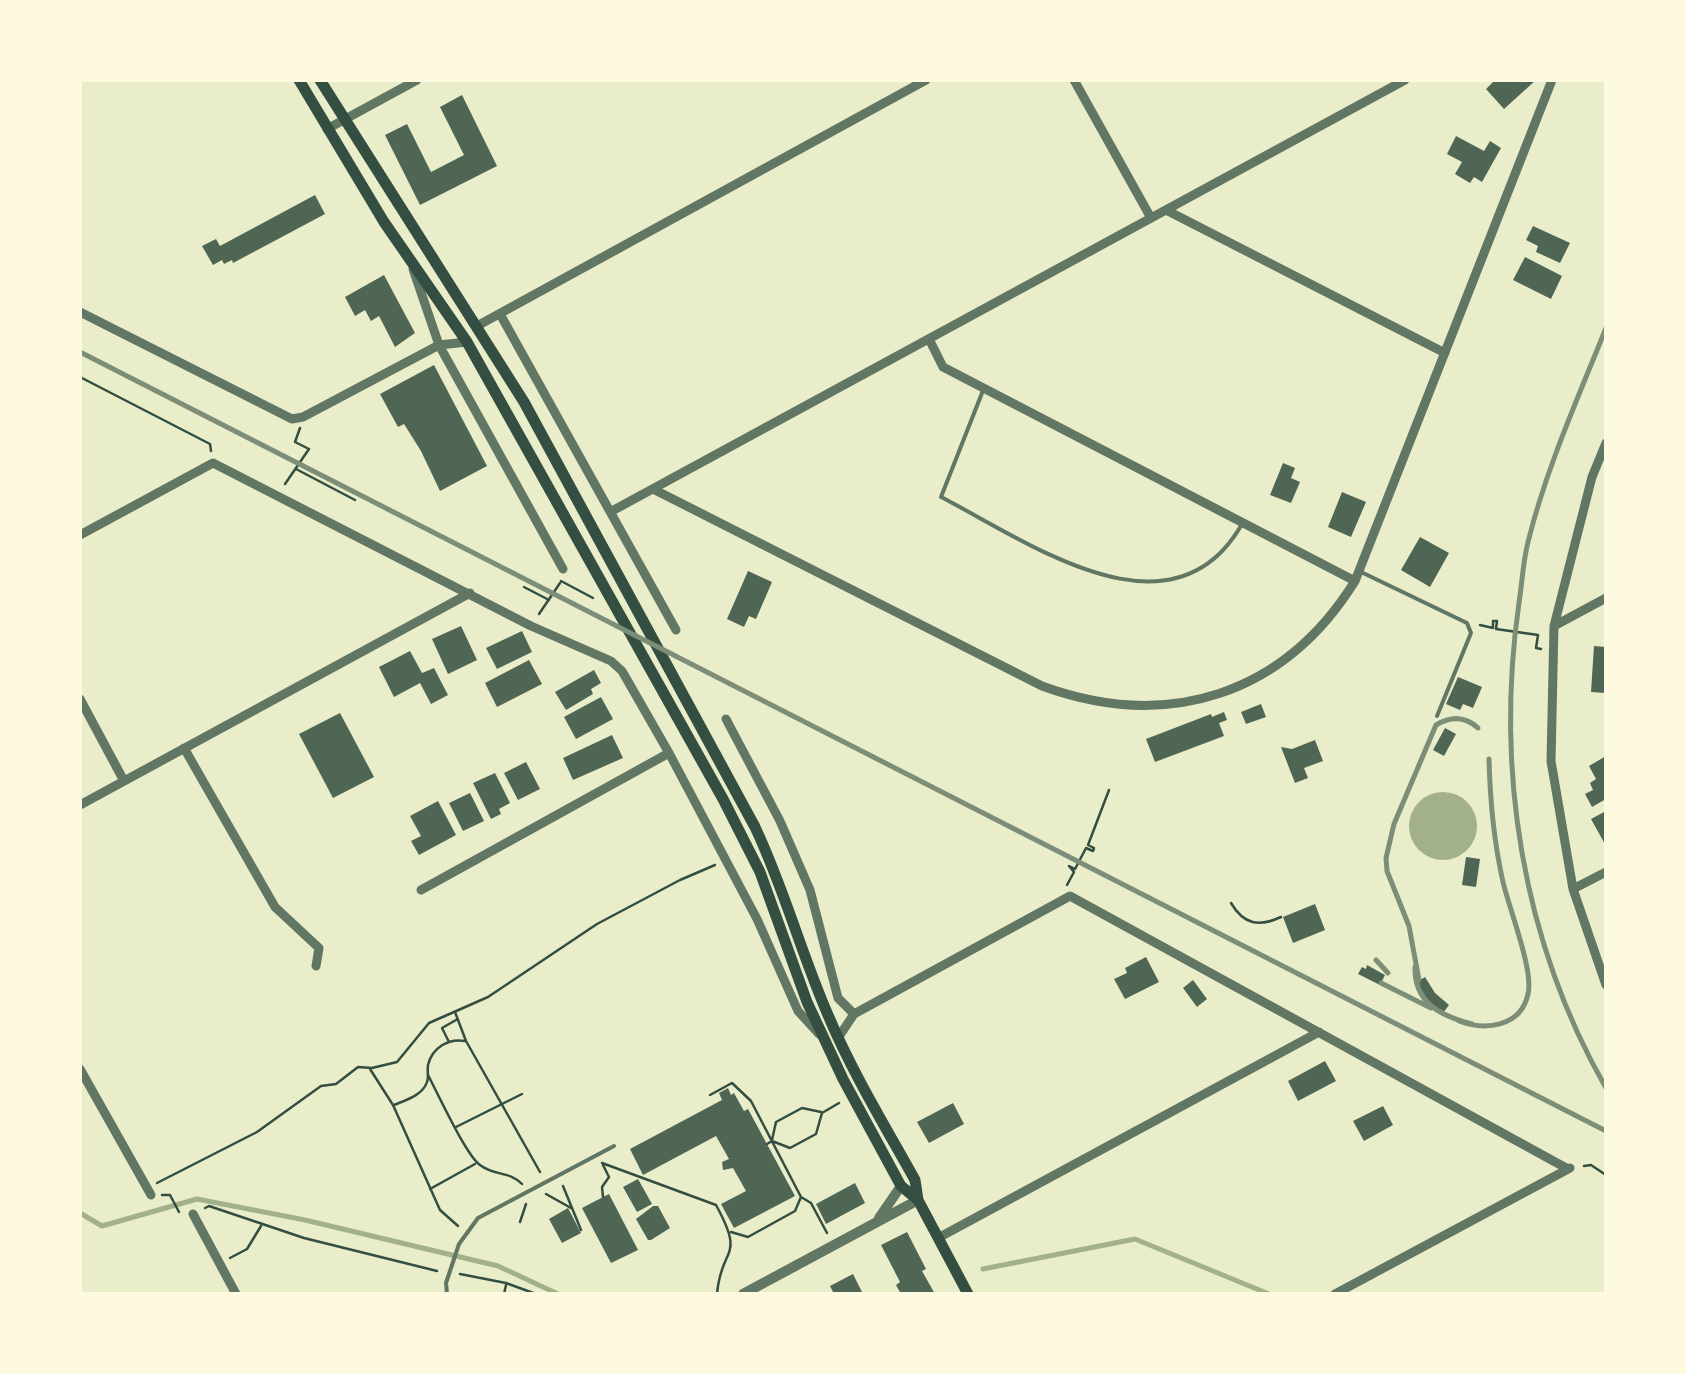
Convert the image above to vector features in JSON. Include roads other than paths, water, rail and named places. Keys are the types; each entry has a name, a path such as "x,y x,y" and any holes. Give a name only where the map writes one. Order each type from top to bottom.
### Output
{"main road":[{"path":"299,80 412,266 467,342 723,798 760,872 824,1040 900,1186 918,1200"},
{"path":"320,80 524,402 755,826 838,1038 915,1180 918,1200 968,1294"}],"street":[{"path":"327,129 417,80"},
{"path":"478,326 926,80"},
{"path":"1074,80 1152,218"},
{"path":"612,511 1406,80"},
{"path":"653,489 1042,686 1113,705 1184,703 1212,697 1257,679 1309,640 1328,620 1357,576 1552,80"},
{"path":"1166,210 1445,352"},
{"path":"412,266 438,345 563,570"},
{"path":"80,312 292,419 304,417 438,345 467,342"},
{"path":"500,314 676,630"},
{"path":"929,339 944,367 1244,523 1357,576"},
{"path":"1606,443 1592,477 1554,626 1551,761 1573,890 1606,985"},
{"path":"80,535 213,464 532,626 611,661 622,671 669,752 757,919 798,1012 824,1040"},
{"path":"80,805 470,593"},
{"path":"1554,626 1606,598"},
{"path":"80,699 124,781"},
{"path":"726,719 780,821 810,890 838,998 854,1014"},
{"path":"184,748 275,907 284,920 319,948 316,966"},
{"path":"422,890 669,752"},
{"path":"1573,890 1606,872"},
{"path":"838,1038 854,1014 1070,896 1571,1167 1336,1294"},
{"path":"757,919 768,926 778,922"},
{"path":"938,1238 1320,1032"},
{"path":"80,1069 149,1192"},
{"path":"875,1223 900,1186"},
{"path":"743,1294 918,1200"},
{"path":"193,1214 236,1294"}],"lane":[{"path":"984,388 941,497 957,506 1087,572 1147,584 1195,570 1234,540 1244,523"},
{"path":"1357,576 1467,622 1471,633 1438,716"},
{"path":"447,1294 448,1274 459,1244 478,1218 614,1146"}],"waterway":[{"path":"80,1213 102,1226 197,1199 498,1266 558,1294"},
{"path":"983,1269 1135,1239 1269,1294"}],"railway":[{"path":"1606,328 1553,461 1528,542 1512,665 1511,728 1514,791 1535,914 1577,1032 1606,1088"},
{"path":"80,352 1606,1131"},
{"path":"1419,980 1409,926 1387,871 1386,858 1394,824 1436,725 1458,719 1478,728"},
{"path":"1459,1021 1480,1026 1501,1024 1518,1014 1528,994 1524,955 1497,852 1489,759"},
{"path":"1376,960 1388,973"},
{"path":"1415,967 1424,999 1440,1012 1472,1024"},
{"path":"1381,983 1431,1008"}]}
